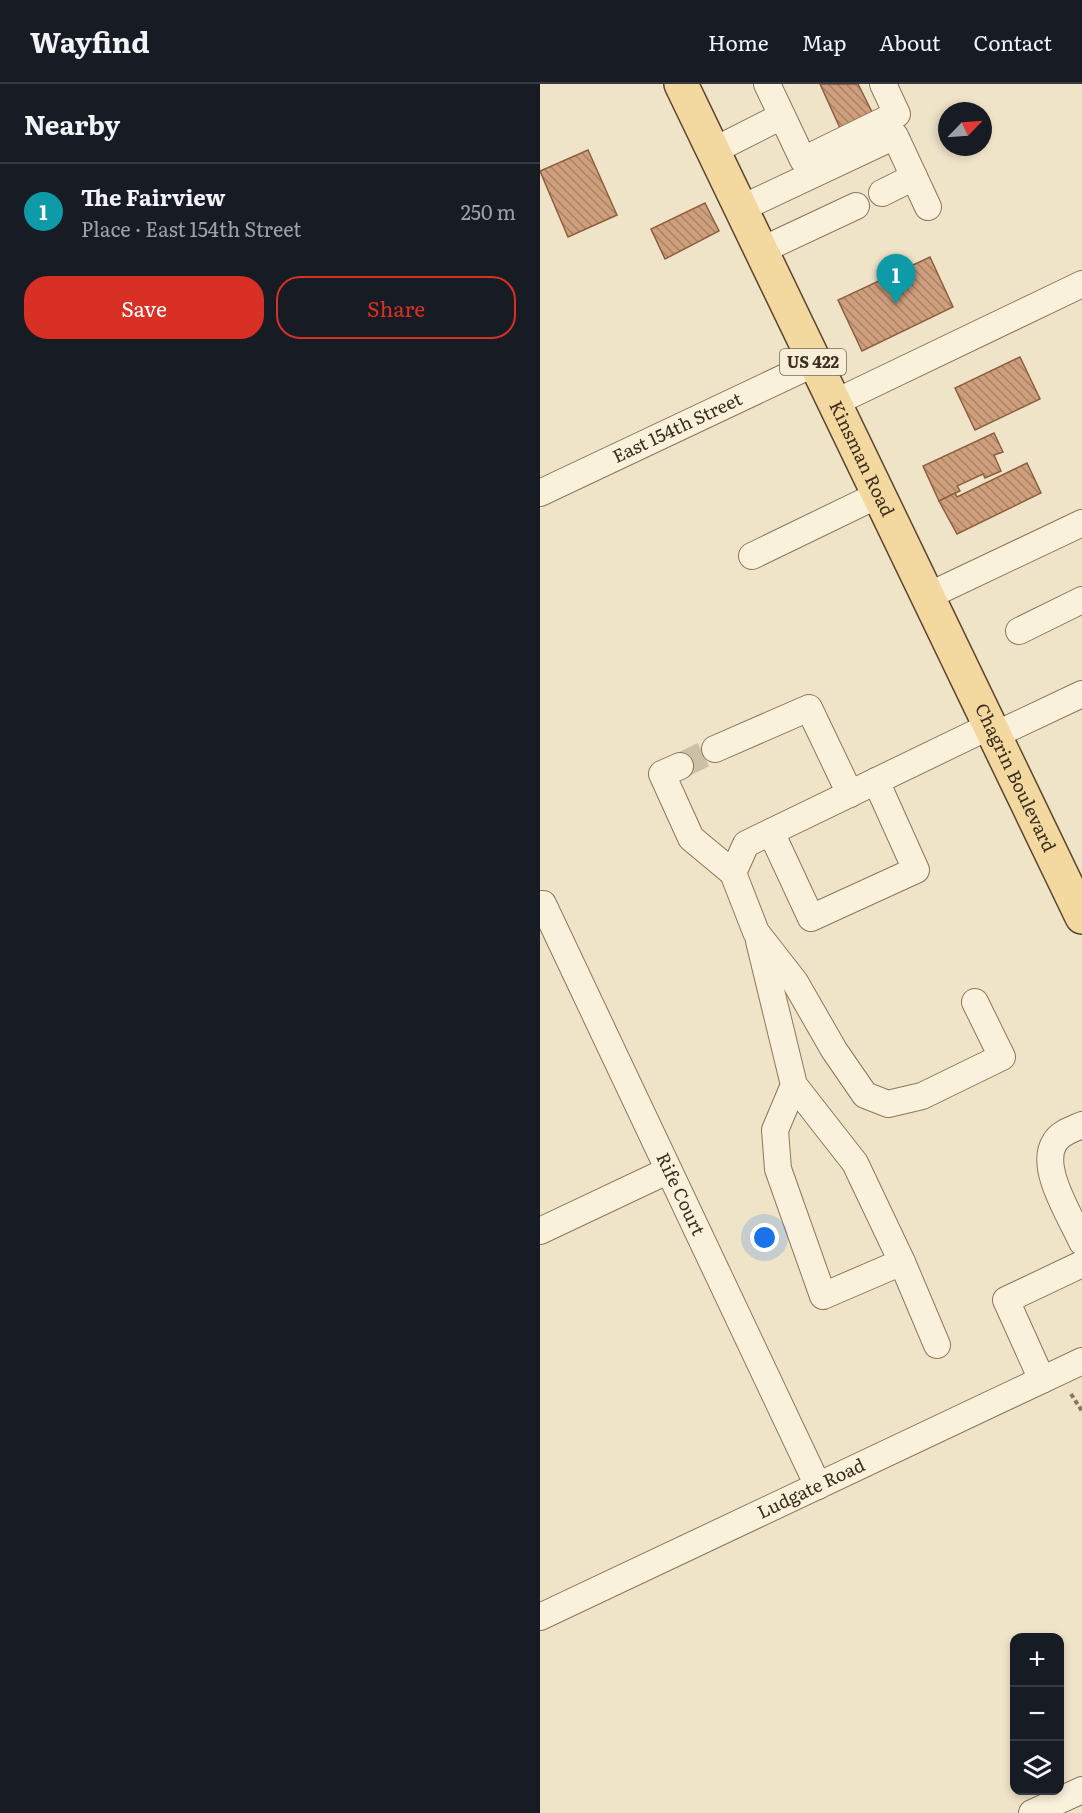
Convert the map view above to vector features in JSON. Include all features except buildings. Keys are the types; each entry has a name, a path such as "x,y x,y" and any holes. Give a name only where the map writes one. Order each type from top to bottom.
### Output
{"main road":[{"name":"Kinsman Road","path":"681,84 813,364 836,402 949,638"},
{"name":"Chagrin Boulevard","path":"949,638 1082,917"}],"street":[{"path":"767,84 806,168"},
{"path":"740,209 897,114 883,84"},
{"path":"713,151 782,116"},
{"path":"806,168 895,136 928,207"},
{"path":"882,193 914,177"},
{"path":"760,251 856,206"},
{"path":"836,402 1082,284"},
{"name":"East 154th Street","path":"540,493 813,364"},
{"path":"752,556 880,494"},
{"path":"928,596 1082,523"},
{"path":"1019,631 1082,600"},
{"path":"733,873 746,844 876,781 1082,694"},
{"path":"715,749 809,708 850,794"},
{"path":"680,766 662,774 691,838 733,873 756,932 794,1085 855,1163 902,1262 937,1345"},
{"path":"771,832 811,918 916,870 876,781"},
{"name":"Rife Court","path":"540,904 548,915 667,1171 818,1486"},
{"path":"756,932 795,982 834,1050 865,1095 888,1104 922,1096 1002,1057 975,1002"},
{"path":"794,1085 775,1130 778,1169 823,1296 902,1262"},
{"path":"1082,1125 1067,1132 1055,1142 1048,1160 1052,1177 1082,1242"},
{"path":"540,1231 667,1171"},
{"path":"1042,1380 1006,1300 1082,1264"},
{"name":"Ludgate Road","path":"540,1617 1082,1362"},
{"path":"1032,1813 1082,1790"}],"path":[{"path":"1068,1391 1082,1411"}],"tunnel":[{"path":"680,766 715,749"}],"place":[{"name":"The Fairview","path":"896,304"}]}
